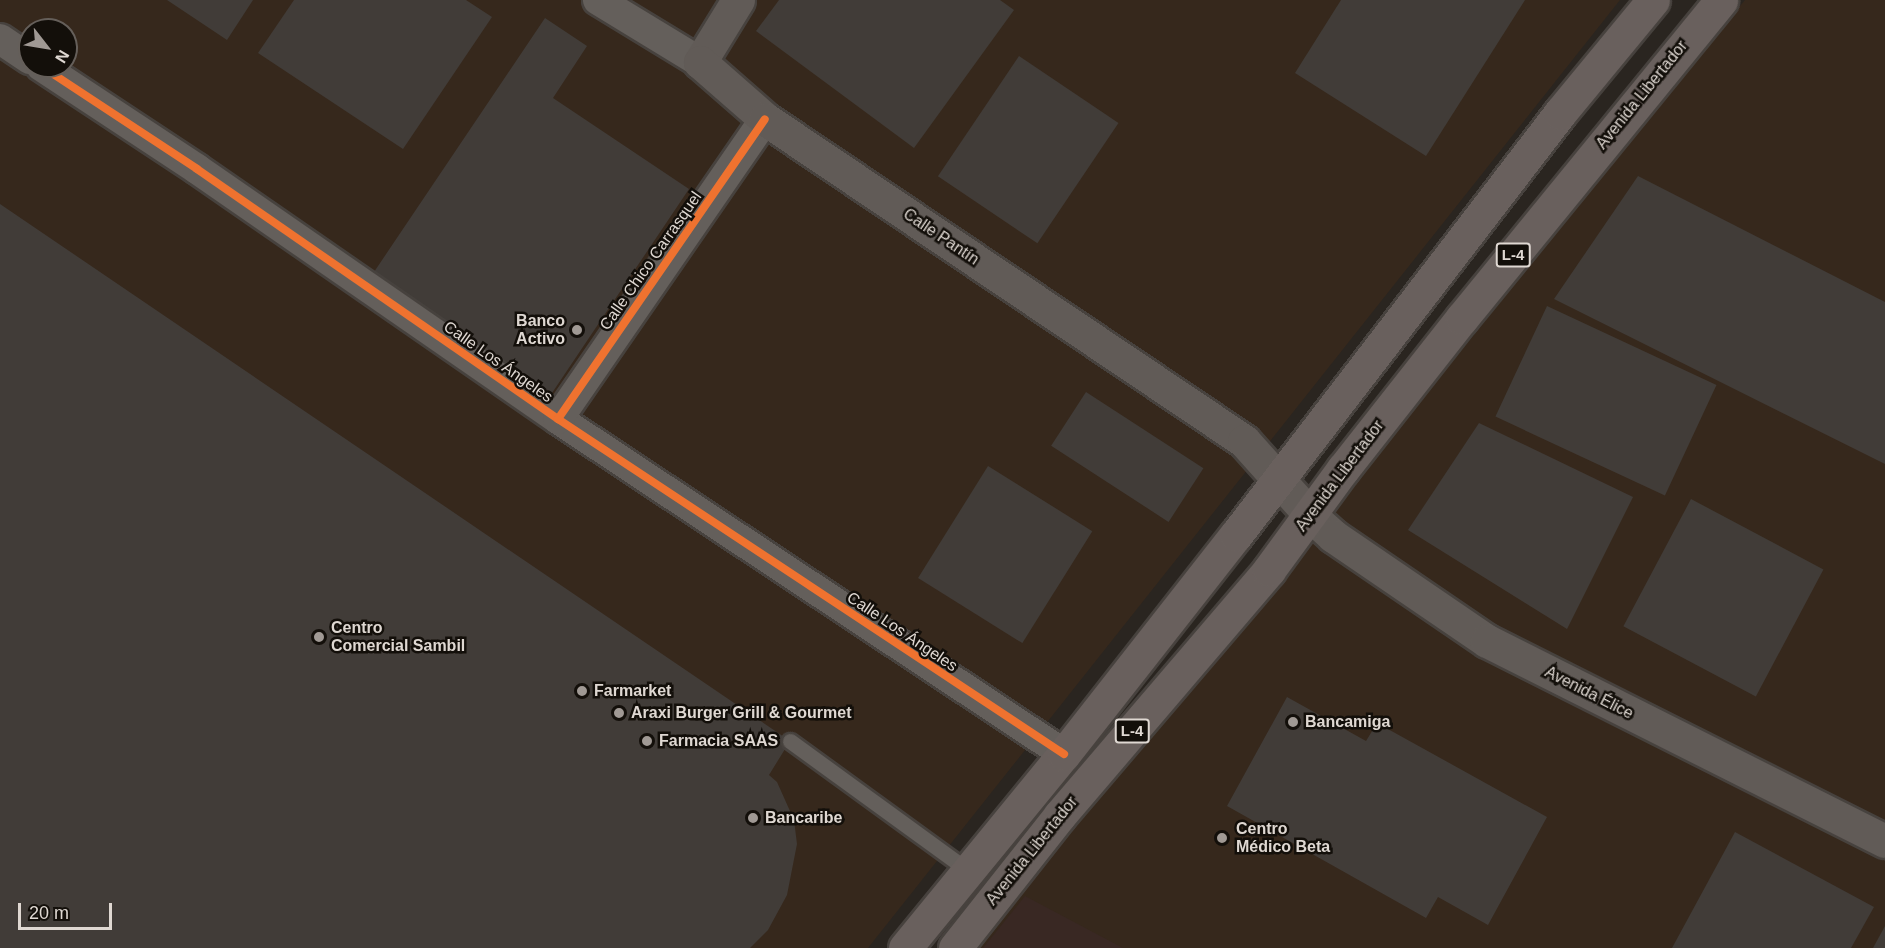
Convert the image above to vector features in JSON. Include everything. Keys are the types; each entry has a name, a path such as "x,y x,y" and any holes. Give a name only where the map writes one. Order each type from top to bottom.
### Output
{"main road":[{"path":"700,62 738,0"},
{"name":"L-4","path":"904,948 1064,754 1560,113 1653,0"},
{"name":"Avenida Libertador","path":"955,948 1060,815 1186,668 1311,516 1343,469 1470,309 1721,0"},
{"name":"Calle Pantín","path":"700,62 765,119 1244,441 1311,516"},
{"name":"Avenida Élice","path":"1311,516 1333,536 1487,641 1885,842"}],"street":[{"name":"Calle Pantín","path":"598,0 700,62"},
{"path":"0,39 18,51"},
{"name":"Calle Los Ángeles","path":"59,78 196,169 558,419 1064,754"},
{"name":"Calle Chico Carrasquel","path":"558,419 765,119"}],"lane":[{"path":"790,741 969,871"}],"shaded area":[{"path":"0,0 1620,0 868,948 0,948"},
{"path":"1745,0 1885,0 1885,948 977,948 1486,320 1570,212"},
{"path":"1025,896 1123,948 983,948"}],"building":[{"path":"167,0 253,0 227,40"},
{"path":"294,0 466,0 492,17 403,149 258,53"},
{"path":"779,0 1000,0 1014,10 914,148 756,31"},
{"path":"1341,0 1525,0 1426,156 1295,73"},
{"path":"545,18 587,46 553,98 689,189 552,393 374,272"},
{"path":"1019,56 1118,123 1037,243 938,176"},
{"path":"1638,176 1885,302 1885,464 1554,299"},
{"name":"Centro Comercial Sambil","path":"0,204 790,741 769,775 777,782 794,820 797,844 787,895 768,930 750,948 0,948"},
{"path":"1547,306 1716,385 1665,496 1495,417"},
{"path":"1086,392 1203,468 1169,522 1051,446"},
{"path":"1479,423 1633,497 1567,629 1408,530"},
{"path":"988,466 1092,531 1022,643 918,578"},
{"path":"1691,499 1823,569 1756,697 1623,626"},
{"path":"1287,697 1366,741 1377,723 1547,817 1488,925 1438,897 1426,918 1227,806"},
{"path":"1735,832 1874,907 1851,948 1672,948"},
{"path":"1885,926 1885,948 1873,948"}],"cycle path":[{"path":"59,78 197,169 558,419 1064,754"},
{"path":"558,419 765,119"}],"place":[{"name":"Banco Activo","path":"577,330"},
{"name":"Centro Comercial Sambil","path":"319,637"},
{"name":"Farmarket","path":"582,691"},
{"name":"Araxi Burger Grill & Gourmet","path":"619,713"},
{"name":"Bancamiga","path":"1293,722"},
{"name":"Farmacia SAAS","path":"647,741"},
{"name":"Bancaribe","path":"753,818"},
{"name":"Centro Médico Beta","path":"1222,838"}]}
